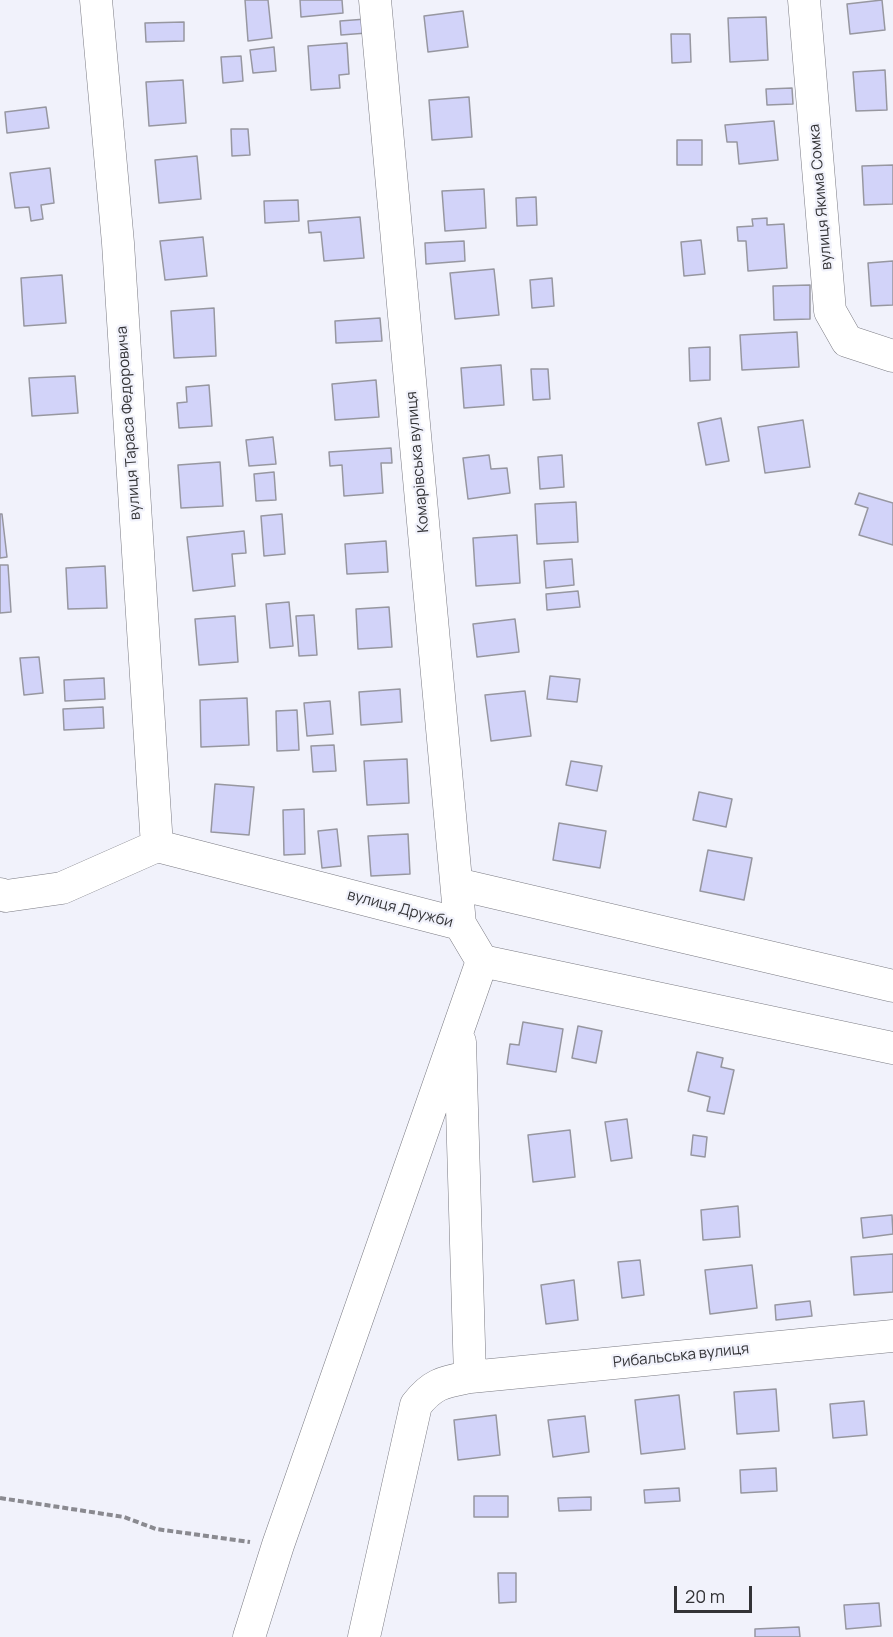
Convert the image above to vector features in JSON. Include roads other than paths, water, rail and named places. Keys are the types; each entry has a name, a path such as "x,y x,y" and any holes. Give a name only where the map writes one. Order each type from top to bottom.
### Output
{"street":[{"name":"вулиця Тараса Федоровича","path":"96,0 118,243 157,846"},
{"name":"Комарівська вулиця","path":"375,0 460,924"},
{"name":"вулиця Якима Сомка","path":"804,0 830,311 847,341 893,356"},
{"path":"0,894 6,896 62,888 157,846"},
{"name":"вулиця Дружби","path":"157,846 460,924 482,961"},
{"path":"457,884 893,986"},
{"path":"249,1637 278,1545 482,961 893,1048"},
{"path":"460,1023 470,1377"},
{"name":"Рибальська вулиця","path":"364,1637 416,1404 426,1392 439,1383 470,1377 893,1336"}]}
